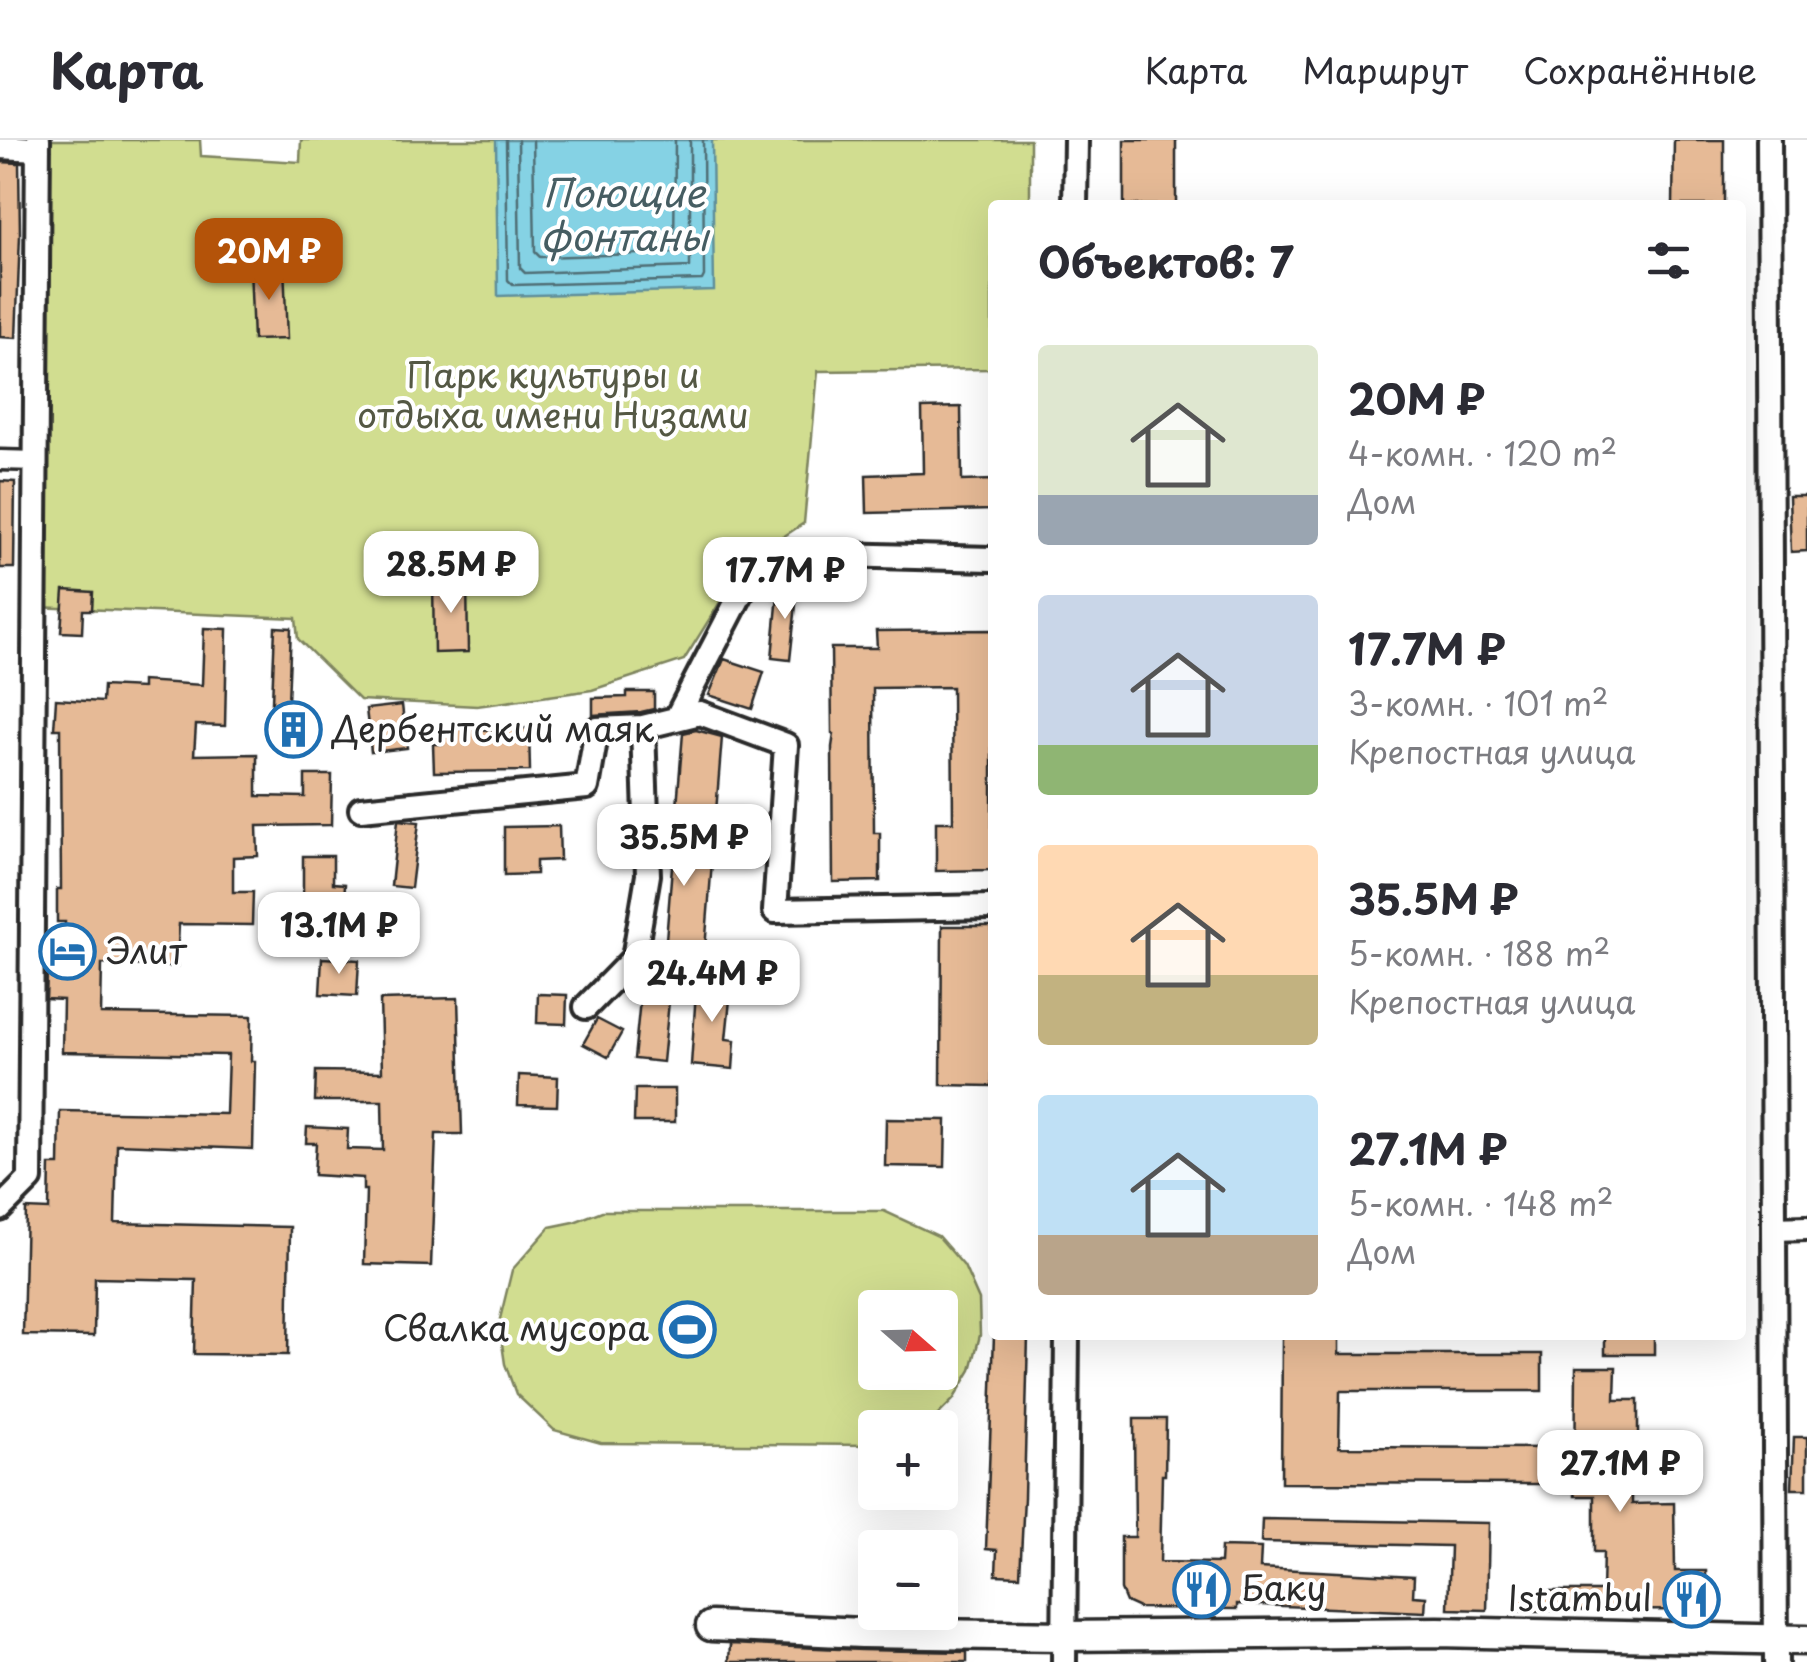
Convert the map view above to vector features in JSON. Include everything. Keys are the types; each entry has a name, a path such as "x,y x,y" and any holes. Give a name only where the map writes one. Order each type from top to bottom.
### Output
{"street":[{"path":"1075,200 1076,140"},
{"path":"1768,140 1776,1651"},
{"path":"0,147 38,144 30,1178 0,1209"},
{"path":"0,460 37,461"},
{"path":"676,719 762,553 988,559"},
{"path":"360,809 587,788 597,729 643,727 700,714 786,745 775,910 988,907"},
{"path":"586,1007 634,958 648,875 643,727"},
{"path":"1774,1229 1807,1228"},
{"path":"1064,1649 1067,1340"},
{"path":"711,1626 1064,1649 1438,1632 1776,1651 1807,1640"}],"green space":[{"name":"Парк культуры и отдыха имени Низами","path":"39,140 200,140 201,156 300,162 301,140 1030,140 1030,200 988,200 988,369 818,371 804,523 745,562 684,660 592,690 477,706 360,700 298,639 296,618 36,607"},
{"name":"Свалка мусора","path":"602,1211 884,1211 938,1236 964,1266 979,1300 980,1335 971,1370 953,1400 943,1410 858,1410 858,1445 601,1443 554,1430 516,1394 505,1364 499,1323 512,1270 550,1227"}],"water":[{"name":"Поющие фонтаны","path":"496,140 712,140 714,290 498,296"}],"building":[{"path":"1124,140 1176,140 1176,200 1124,200"},
{"path":"1674,140 1724,140 1724,200 1673,200"},
{"path":"0,162 19,163 16,338 0,337"},
{"path":"284,265 287,339 253,340 250,267"},
{"path":"961,407 962,481 988,480 988,510 867,513 866,475 923,473 922,408"},
{"path":"0,481 15,482 14,568 0,568"},
{"path":"1789,496 1807,496 1807,551 1791,552"},
{"path":"467,578 468,652 434,653 433,579"},
{"path":"779,584 798,586 790,660 772,658"},
{"path":"64,590 93,592 92,610 83,610 82,633 61,632"},
{"path":"275,627 291,628 287,727 271,727"},
{"path":"204,628 227,629 225,726 196,725 194,755 257,754 257,796 305,797 305,775 332,775 331,825 257,826 258,856 233,857 233,892 253,892 252,925 179,924 177,967 102,964 101,1014 252,1016 251,1061 255,1061 253,1149 117,1144 115,1223 290,1227 288,1355 194,1354 196,1280 95,1278 94,1336 23,1335 26,1209 49,1210 50,1165 59,1165 60,1111 226,1114 228,1055 62,1052 63,1000 46,999 47,975 64,975 65,922 57,922 57,889 61,889 60,729 54,729 56,699 102,702 103,686 142,688 142,681 202,685"},
{"path":"988,630 988,870 936,871 936,822 953,822 952,687 873,688 874,833 880,833 880,881 833,882 831,648 877,648 876,631"},
{"path":"724,659 764,672 752,709 709,695"},
{"path":"627,692 654,692 654,709 593,715 593,698 627,697"},
{"path":"402,705 407,748 371,752 366,709"},
{"path":"529,728 530,771 434,772 433,744 443,744 442,729"},
{"path":"696,730 722,737 703,974 672,971 663,1062 634,1059 643,970 648,962 664,964 683,733"},
{"path":"398,820 419,822 411,888 391,886"},
{"path":"559,826 560,860 536,861 536,874 504,875 504,827"},
{"path":"303,856 333,856 333,883 345,884 344,902 326,902 327,911 303,911"},
{"path":"942,926 988,926 988,1086 941,1085"},
{"path":"322,958 359,960 357,996 320,994"},
{"path":"697,977 732,980 726,1039 735,1040 733,1069 691,1065"},
{"path":"538,994 567,995 566,1024 537,1023"},
{"path":"458,998 462,1134 436,1134 431,1266 364,1264 363,1178 314,1175 316,1143 306,1143 307,1127 348,1129 347,1149 383,1150 382,1101 315,1101 316,1071 382,1072 380,1000"},
{"path":"597,1019 622,1032 608,1057 583,1044"},
{"path":"519,1075 558,1077 557,1106 518,1105"},
{"path":"635,1089 675,1089 675,1122 634,1122"},
{"path":"886,1119 946,1120 945,1167 885,1166"},
{"path":"994,1340 1028,1340 1020,1576 996,1575 997,1550 986,1549"},
{"path":"1282,1340 1339,1340 1339,1354 1542,1354 1542,1391 1340,1391 1339,1447 1543,1448 1543,1484 1281,1483"},
{"path":"1605,1340 1654,1340 1654,1354 1605,1354"},
{"path":"1576,1367 1616,1367 1615,1400 1638,1400 1638,1436 1632,1436 1632,1504 1674,1503 1675,1571 1706,1571 1706,1610 1519,1611 1519,1591 1602,1591 1603,1552 1594,1552 1594,1496 1575,1496"},
{"path":"1134,1419 1166,1419 1160,1562 1220,1563 1221,1547 1261,1548 1260,1568 1414,1576 1413,1596 1426,1597 1425,1612 1237,1604 1237,1609 1139,1608 1126,1602 1121,1590 1121,1537 1135,1537"},
{"path":"1794,1437 1807,1437 1807,1489 1792,1489"},
{"path":"1262,1519 1489,1523 1487,1610 1448,1609 1450,1546 1261,1542"},
{"path":"730,1644 967,1652 967,1662 729,1662"}],"place":[{"name":"Дербентский маяк","path":"293,730"},
{"name":"Элит","path":"67,952"},
{"name":"Свалка мусора","path":"688,1329"},
{"name":"Баку","path":"1202,1589"},
{"name":"Istambul","path":"1691,1599"}]}
